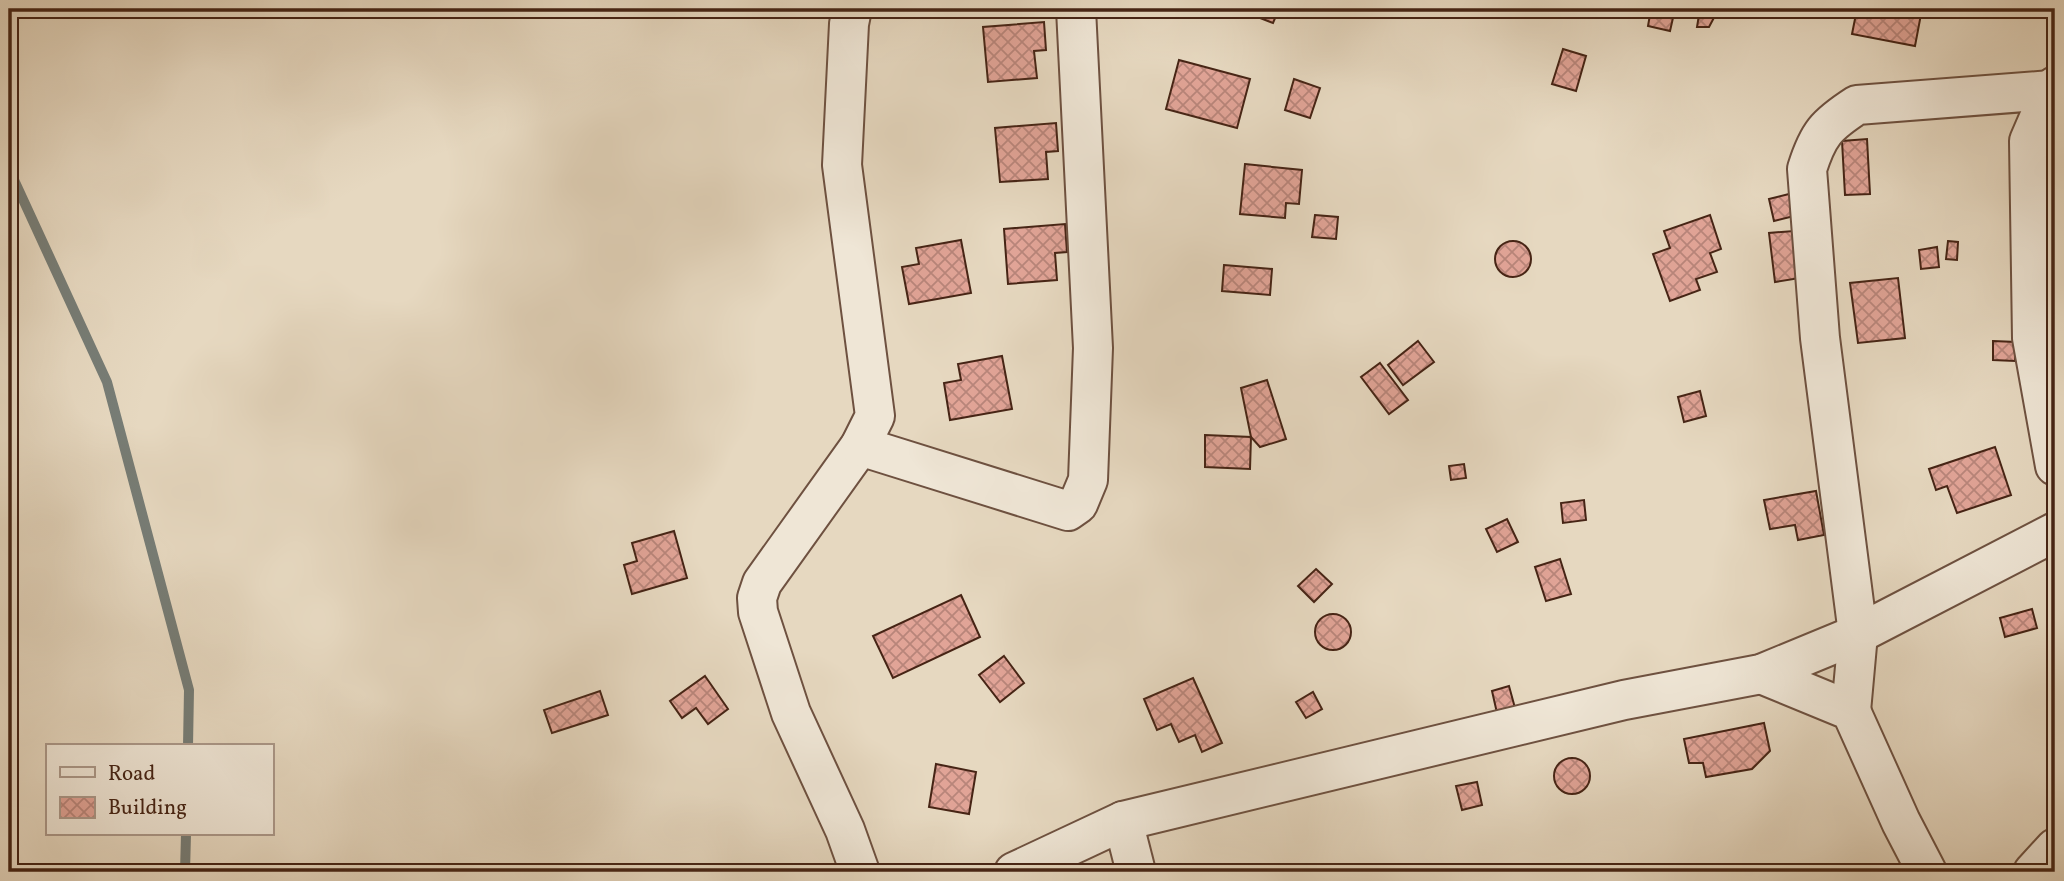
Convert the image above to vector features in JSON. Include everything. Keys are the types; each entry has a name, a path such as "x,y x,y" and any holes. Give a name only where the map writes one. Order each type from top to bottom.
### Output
{"street":[{"path":"852,9 842,165 875,416 860,446 762,583 757,598 758,612 791,713 845,830 860,872"},
{"path":"860,446 1068,511 1078,504 1088,480 1093,348 1076,9"},
{"path":"1927,872 1851,711 1858,634 1820,338 1807,169 1815,145 1831,121 1857,105 2053,88 2029,141 2032,338 2055,466"},
{"path":"1014,872 1123,821 1624,700 1761,674 1858,634 2055,532"},
{"path":"1761,674 1851,711"},
{"path":"1123,821 1136,872"},
{"path":"2034,872 2055,848"}],"building":[{"path":"1237,9 1279,9 1273,23"},
{"path":"1651,9 1675,9 1670,31 1648,26"},
{"path":"1700,9 1717,12 1709,27 1697,27"},
{"path":"1857,9 1922,9 1915,46 1852,34"},
{"path":"1044,22 1046,50 1034,51 1037,78 988,82 983,27"},
{"path":"1563,49 1586,56 1576,91 1552,84"},
{"path":"1179,60 1250,79 1237,128 1166,109"},
{"path":"1294,79 1320,88 1310,118 1285,110"},
{"path":"1056,123 1058,151 1046,152 1048,179 1000,182 995,128"},
{"path":"1867,139 1870,194 1845,195 1842,141"},
{"path":"1245,164 1302,170 1299,204 1286,203 1285,218 1240,214"},
{"path":"1793,193 1798,215 1774,221 1769,199"},
{"path":"1315,215 1338,217 1336,239 1312,237"},
{"path":"1710,215 1721,249 1710,253 1717,272 1696,279 1700,290 1670,301 1653,254 1670,248 1664,231"},
{"path":"1065,224 1067,252 1055,253 1057,280 1008,284 1004,229"},
{"path":"1794,231 1800,278 1775,282 1769,233"},
{"path":"961,240 971,293 909,304 902,267 919,264 916,248"},
{"path":"1513,241 1525,247 1531,259 1525,271 1513,277 1501,271 1495,259 1501,247"},
{"path":"1948,241 1958,242 1957,260 1946,259"},
{"path":"1937,247 1939,267 1921,269 1919,250"},
{"path":"1224,265 1272,269 1270,295 1222,291"},
{"path":"1898,278 1905,338 1858,343 1850,283"},
{"path":"1418,341 1434,362 1403,385 1388,365"},
{"path":"1993,341 2016,342 2015,361 1993,360"},
{"path":"1002,356 1012,409 950,420 944,383 961,380 958,364"},
{"path":"1380,363 1408,400 1389,414 1361,377"},
{"path":"1267,380 1286,439 1260,447 1251,437 1241,388"},
{"path":"1700,391 1706,416 1684,422 1678,397"},
{"path":"1205,435 1251,437 1250,469 1205,467"},
{"path":"1995,447 2011,495 1957,513 1947,486 1936,490 1929,469"},
{"path":"1464,464 1466,478 1451,480 1449,466"},
{"path":"1816,491 1824,535 1798,540 1795,525 1770,529 1764,500"},
{"path":"1584,500 1586,520 1563,523 1561,503"},
{"path":"1507,519 1518,542 1497,552 1486,529"},
{"path":"674,531 687,578 632,594 624,565 637,561 632,543"},
{"path":"1560,559 1571,594 1546,601 1535,567"},
{"path":"1316,569 1332,584 1314,602 1298,586"},
{"path":"961,595 980,637 893,678 873,636"},
{"path":"2032,609 2037,628 2005,637 2000,618"},
{"path":"1333,614 1345,620 1351,632 1345,644 1333,650 1321,644 1315,632 1321,620"},
{"path":"1004,656 1024,683 1000,702 979,675"},
{"path":"705,676 728,709 708,724 696,708 682,718 670,701"},
{"path":"1193,678 1222,743 1202,752 1195,735 1179,742 1171,724 1157,730 1144,699"},
{"path":"1509,686 1515,708 1497,713 1492,691"},
{"path":"600,691 608,715 552,733 544,710"},
{"path":"1313,692 1322,709 1306,718 1296,702"},
{"path":"1764,723 1770,751 1752,769 1706,777 1703,763 1689,763 1684,739"},
{"path":"1572,758 1584,764 1590,776 1584,788 1572,794 1560,788 1554,776 1560,764"},
{"path":"936,764 976,772 969,814 929,807"},
{"path":"1477,782 1482,805 1462,810 1456,786"},
{"path":"1501,866 1502,872 1476,872 1476,871"}],"waterway":[{"path":"9,169 107,382 189,690 188,744"},
{"path":"185,872 186,836"}]}
